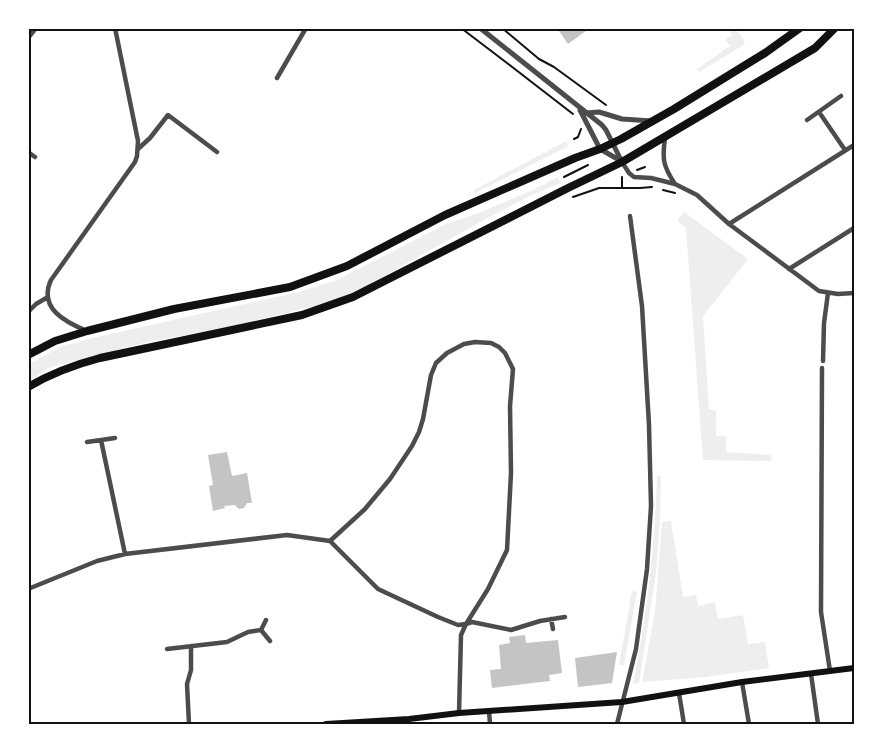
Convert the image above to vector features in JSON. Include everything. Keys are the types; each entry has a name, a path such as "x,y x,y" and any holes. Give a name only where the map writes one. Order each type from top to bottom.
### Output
{"highway":[{"path":"28,355 55,341 87,331 174,309 290,287 347,266 445,214 600,149 654,122 765,53 800,28"},
{"path":"28,387 74,365 302,315 353,297 622,162 814,48 835,28"}],"main road":[{"path":"326,724 409,722 459,713 622,702 742,682 855,668"}],"street":[{"path":"28,38 36,28"},
{"path":"87,331 71,324 52,310 48,297 49,285 135,162 138,141 115,28"},
{"path":"277,78 306,28"},
{"path":"480,28 602,125 622,162 634,177 659,180 686,188 729,224 819,291 838,294 855,293"},
{"path":"807,120 841,96"},
{"path":"578,107 600,149 622,162"},
{"path":"586,113 599,112 654,122"},
{"path":"819,112 845,150"},
{"path":"138,149 168,115 217,152"},
{"path":"665,138 664,162 675,184"},
{"path":"729,224 855,145"},
{"path":"28,152 35,157"},
{"path":"617,724 636,649 647,569 651,506 642,306 630,216"},
{"path":"789,269 855,228"},
{"path":"823,361 828,293"},
{"path":"28,312 48,297"},
{"path":"330,541 365,509 390,479 412,446 423,419 431,375 436,363 447,353 464,344 491,343 499,347 505,353 513,369 507,550 488,589 461,635 459,713"},
{"path":"822,368 821,612 830,670"},
{"path":"87,442 115,438"},
{"path":"101,440 125,554"},
{"path":"28,589 97,561 125,554 287,535 330,541 378,590 458,625 472,622 511,630 565,617"},
{"path":"551,619 553,629"},
{"path":"261,630 266,620"},
{"path":"261,630 270,641"},
{"path":"167,649 227,642 248,632 261,630"},
{"path":"189,724 187,684 191,670 191,646"},
{"path":"811,674 818,724"},
{"path":"742,682 748,724"},
{"path":"679,693 684,724"},
{"path":"489,711 490,724"}],"path":[{"path":"461,28 576,118"},
{"path":"502,28 539,59 554,67 609,107"},
{"path":"574,139 580,133 580,124"},
{"path":"564,177 588,165"},
{"path":"635,170 645,167"},
{"path":"622,177 622,188"},
{"path":"573,197 599,188 655,187 674,194 686,188"}],"shaded area":[{"path":"728,29 735,29 745,44 699,72 697,69 730,46 725,40 732,35"},
{"path":"566,141 569,146 475,193 474,190"},
{"path":"558,177 561,183 484,220 359,290 323,304 238,325 144,343 51,367 29,381 29,364 60,347 299,292 337,280 446,224 476,214"},
{"path":"684,212 748,259 703,316 709,409 716,411 716,436 726,436 726,452 771,455 771,461 703,460 686,228 677,220"},
{"path":"657,476 661,476 656,573 639,683 633,684 650,580"},
{"path":"671,521 683,597 696,595 698,606 715,602 718,619 743,615 748,644 765,642 769,668 706,677 642,682 655,612 662,522"},
{"path":"632,591 637,592 624,665 619,665"}],"building":[{"path":"557,28 590,28 568,44"},
{"path":"227,452 232,476 247,473 252,503 247,503 244,508 239,509 235,505 224,506 225,508 213,511 209,486 213,485 208,455"},
{"path":"525,635 526,643 558,640 562,673 549,675 550,681 492,688 490,670 501,669 499,645 510,643 509,637"},
{"path":"617,652 612,683 578,687 575,658"}]}
